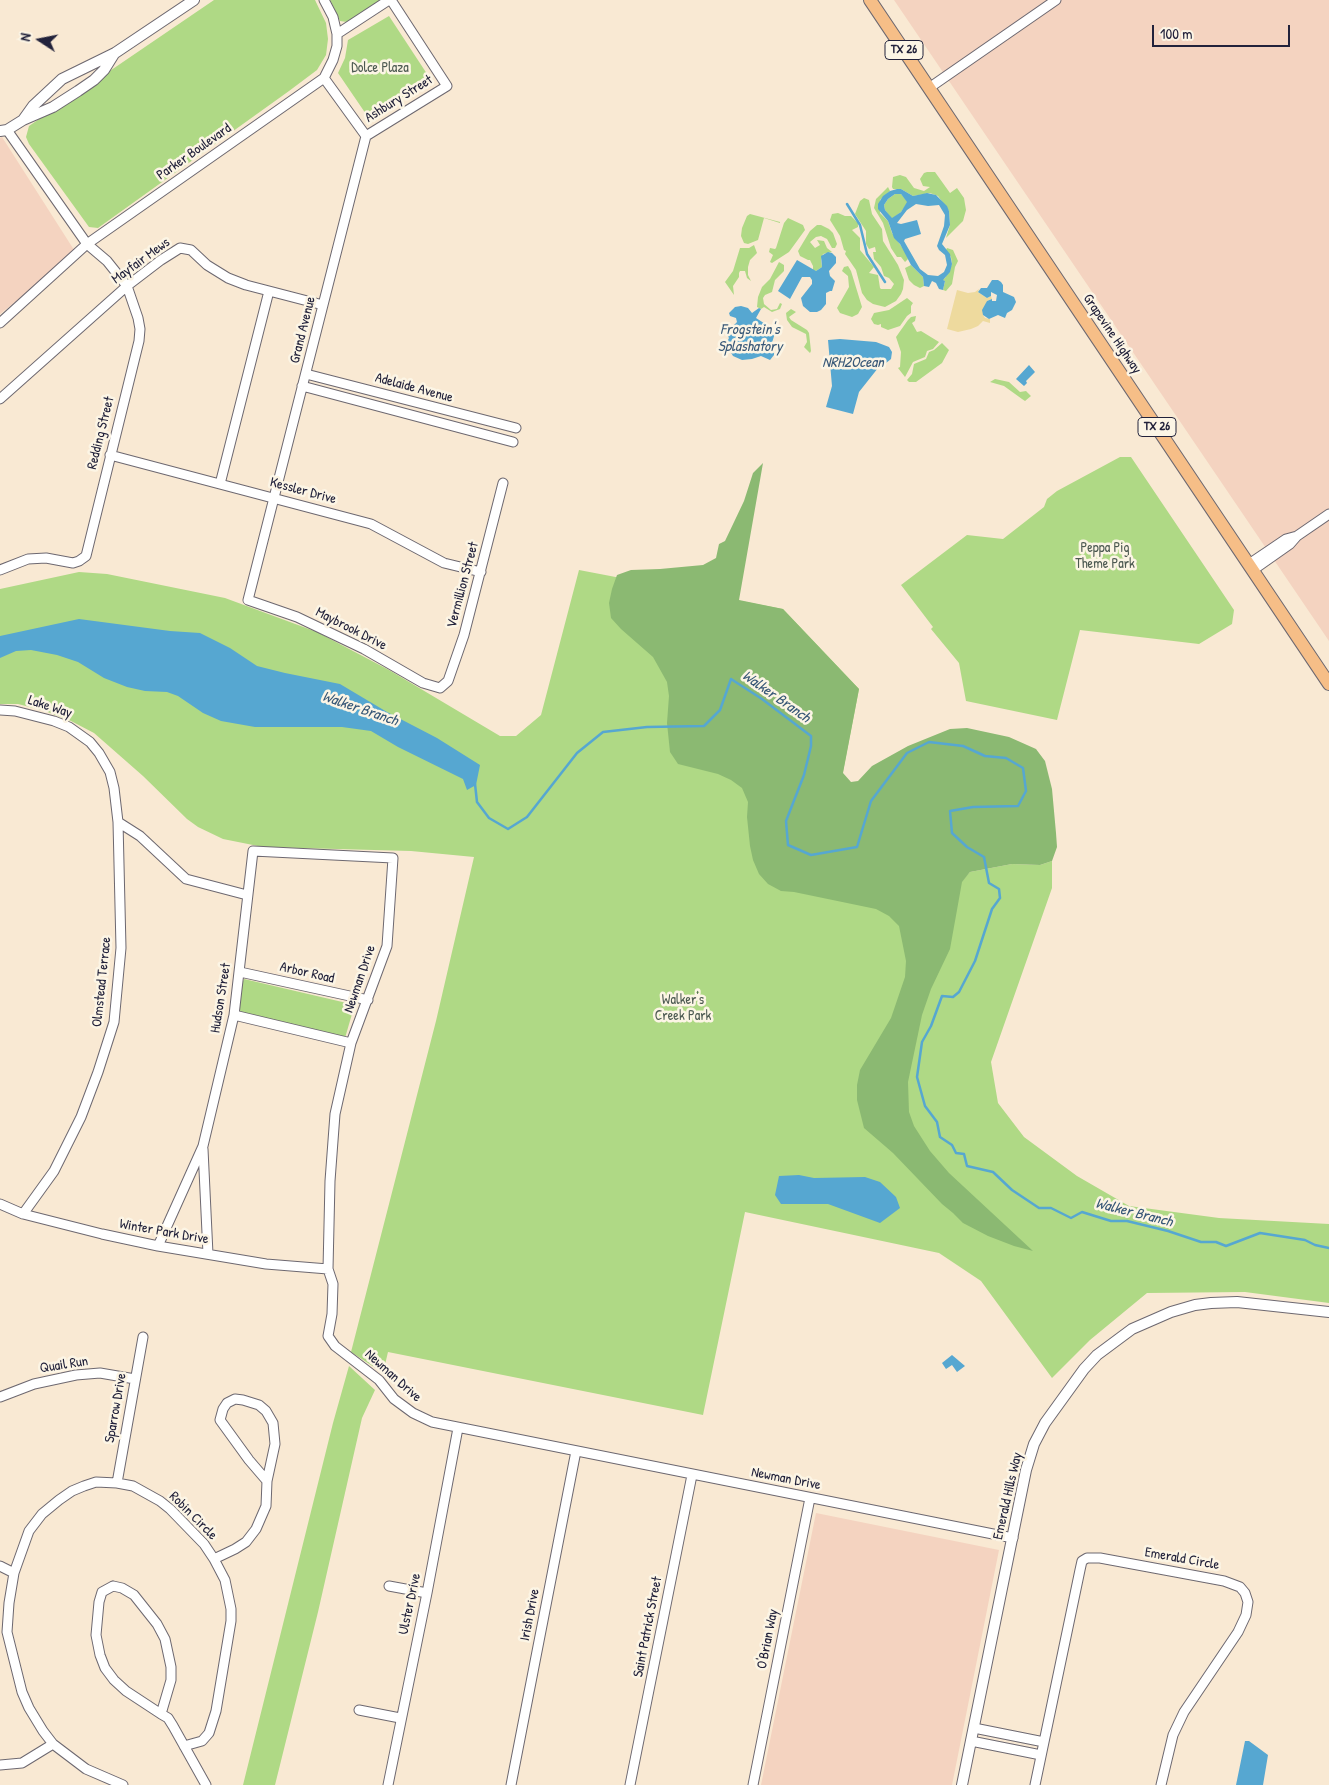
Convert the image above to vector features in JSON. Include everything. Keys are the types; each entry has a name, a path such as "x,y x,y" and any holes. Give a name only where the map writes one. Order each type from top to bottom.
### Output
{"main road":[{"name":"Grapevine Highway","path":"870,0 1329,684"}],"street":[{"path":"23,120 33,106 62,79 115,53 194,0"},
{"path":"324,0 333,17 337,34 337,46 333,60 324,78 366,136"},
{"path":"337,34 390,0"},
{"name":"Ashbury Street","path":"366,136 447,86 390,0"},
{"path":"929,88 1056,0"},
{"path":"3,131 53,107 94,80 104,70 115,53"},
{"name":"Parker Boulevard","path":"0,324 87,244 324,78"},
{"name":"Redding Street","path":"0,570 28,559 46,558 73,562 79,561 86,556 139,335 138,318 127,286 107,261 87,244 3,131"},
{"name":"Grand Avenue","path":"248,600 366,136"},
{"name":"Mayfair Mews","path":"0,399 127,286 180,248 191,250 207,265 228,278 246,285 323,305"},
{"path":"220,484 269,291"},
{"name":"Adelaide Avenue","path":"306,374 516,428"},
{"name":"Adelaide Avenue","path":"302,386 513,442"},
{"name":"Kessler Drive","path":"110,454 371,524 444,563 482,572"},
{"name":"Vermillion Street","path":"440,688 448,681 464,635 482,572 503,483"},
{"path":"1251,567 1286,539 1297,536 1329,514"},
{"name":"Maybrook Drive","path":"248,600 297,617 364,649 423,683 440,688"},
{"name":"Lake Way","path":"0,710 14,711 54,720 70,727 90,742 110,772 118,822"},
{"path":"118,822 140,836 186,879 247,895"},
{"name":"Olmstead Terrace","path":"23,1214 54,1171 81,1116 114,1022 121,948 118,822"},
{"name":"Hudson Street","path":"158,1246 203,1146 234,1015 247,895 254,851 393,858"},
{"name":"Newman Drive","path":"393,858 387,946 351,1043 335,1114 330,1181 328,1269 333,1284 332,1314 328,1336 335,1346 379,1380 394,1399 413,1414 432,1422 1013,1538"},
{"name":"Arbor Road","path":"240,972 368,1000"},
{"path":"234,1015 351,1043"},
{"name":"Hudson Street","path":"203,1146 208,1254"},
{"name":"Winter Park Drive","path":"0,1204 23,1214 158,1246 266,1264 328,1269"},
{"name":"Emerald Hills Way","path":"962,1785 1026,1470 1034,1444 1045,1423 1084,1369 1119,1337 1132,1329 1171,1312 1211,1303 1248,1303 1329,1312"},
{"name":"Sparrow Drive","path":"118,1483 134,1379 143,1337"},
{"name":"Quail Run","path":"0,1398 34,1384 76,1375 100,1373 134,1379"},
{"path":"214,1559 246,1542 256,1529 266,1506 267,1481 275,1444 273,1423 266,1411 243,1400 235,1399 227,1402 222,1409 220,1420 243,1453 267,1481"},
{"name":"Ulster Drive","path":"388,1785 458,1428"},
{"name":"Irish Drive","path":"511,1785 576,1451"},
{"name":"Saint Patrick Street","path":"630,1785 692,1475"},
{"name":"Robin Circle","path":"123,1785 86,1769 53,1744 29,1708 3,1633 14,1573 29,1531 42,1514 72,1491 84,1486 96,1482 118,1483 132,1486 147,1493 170,1509 204,1544 224,1580 231,1609 231,1621 216,1711 209,1733 202,1741 184,1746"},
{"name":"O'Brian Way","path":"753,1785 810,1498"},
{"name":"Emerald Circle","path":"1035,1785 1082,1562 1086,1558 1100,1558 1224,1580 1240,1587 1246,1593 1248,1602 1246,1615 1238,1632 1184,1712 1172,1736 1161,1785"},
{"path":"0,1566 14,1573"},
{"path":"162,1714 171,1680 171,1667 165,1639 157,1624 134,1595 122,1588 113,1586 107,1588 102,1592 99,1602 96,1635 102,1662 114,1680 126,1691 168,1718 206,1785"},
{"path":"389,1586 427,1593"},
{"path":"359,1710 400,1718"},
{"path":"974,1728 1044,1742"},
{"path":"971,1741 1041,1755"},
{"path":"0,1764 12,1765 22,1763 53,1744"}],"shaded area":[{"path":"894,0 1329,0 1329,641"},
{"path":"2,137 76,253 0,314 0,138"},
{"path":"816,1513 999,1550 952,1785 761,1785"}],"green space":[{"path":"214,0 315,0 326,23 328,39 326,55 317,70 289,91 98,228 89,227 29,144 26,137 29,126"},
{"path":"330,0 381,0 347,22 340,21"},
{"name":"Dolce Plaza","path":"389,16 431,80 368,117 338,73 345,58 348,40"},
{"path":"927,172 935,172 950,193 957,188 964,198 966,210 963,221 946,238 950,225 949,211 938,196 930,193 913,196 901,189 893,189 892,187 893,177 900,175 906,177 914,188 924,191 930,187 923,186 920,179"},
{"path":"888,187 890,191 880,200 880,213 888,221 892,233 906,253 908,259 905,262 901,257 897,257 891,248 883,223 874,208 876,199"},
{"path":"895,194 901,194 908,202 901,212 892,219 885,210 884,205"},
{"path":"864,198 869,200 872,214 882,229 883,241 898,265 904,280 901,294 896,301 885,307 873,304 862,293 856,270 845,254 846,251 840,236 830,220 832,214 838,213 851,216 858,223 858,227 852,230 860,238 860,250 874,267 869,273 878,275 881,289 891,289 894,284 889,278 884,276 881,267 874,259 873,252 876,252 875,247 869,249 866,244 866,231 855,214 860,201"},
{"path":"750,214 780,222 780,223 764,218 758,240 748,244 744,243 741,236 742,228 747,216"},
{"path":"788,218 803,225 805,230 789,252 772,263 770,262 773,255 769,252 770,248 776,248 784,223"},
{"path":"817,225 829,229 833,233 837,244 835,248 832,248 827,239 821,236 816,237 810,242 815,248 820,245 817,240 824,241 827,248 832,252 823,254 821,260 822,267 816,271 813,270 810,260 800,256 798,251 810,231"},
{"path":"754,245 757,253 750,260 748,267 748,275 751,281 747,278 745,271 740,271 739,277 733,286 734,295 725,282 733,271 740,248 749,248"},
{"path":"947,248 953,250 958,261 952,284 946,291 943,290 945,281 942,280 952,264 951,257 946,250"},
{"path":"779,262 784,265 784,271 775,280 772,292 763,298 764,304 771,310 777,309 780,303 782,304 780,309 772,312 764,307 761,309 757,307 758,297 762,287 770,279"},
{"path":"911,265 923,277 924,286 920,288 909,280 905,268"},
{"path":"848,266 862,307 858,314 852,317 840,313 837,308 849,287 848,276 842,271 844,267"},
{"path":"907,298 913,303 911,313 900,326 888,330 881,327 881,324 874,324 871,319 874,313 889,310"},
{"path":"791,309 796,312 789,317 791,320 809,333 810,353 804,347 807,342 806,334 792,327 787,320 786,313"},
{"path":"916,316 915,321 912,323 917,332 921,331 939,342 933,349 927,351 925,357 913,362 905,377 898,368 900,367 901,352 896,337 908,320"},
{"path":"942,343 949,350 942,363 916,382 909,382 907,380 912,374 914,364 926,359 929,352"},
{"path":"995,379 1009,382 1020,392 1026,391 1031,396 1025,401 1004,386 990,382"},
{"name":"Peppa Pig Theme Park","path":"1120,457 1131,457 1234,610 1232,624 1199,644 1080,630 1057,720 966,701 959,663 931,629 933,627 901,585 967,535 1003,539 1044,507 1047,499 1057,491"},
{"path":"763,463 739,600 783,609 859,689 843,773 851,782 858,781 872,766 908,746 950,729 967,728 1009,737 1036,749 1045,761 1052,789 1057,847 1052,861 1040,865 1012,864 970,872 962,882 950,949 931,989 922,1015 908,1082 909,1112 914,1126 930,1151 949,1173 1033,1251 988,1236 963,1223 893,1153 864,1128 857,1100 860,1070 891,1018 905,977 906,961 899,926 889,916 876,909 781,891 768,884 759,874 753,860 747,817 748,802 742,788 718,774 678,764 670,752 667,723 669,696 667,682 653,657 611,618 609,603 617,575 631,570 703,565 716,558 719,544 725,541 744,501 753,473"},
{"name":"Walker's Creek Park","path":"579,570 783,609 859,689 828,849 961,882 970,872 1012,864 1040,865 1052,861 1052,888 991,1062 998,1103 1024,1137 1077,1176 1129,1206 1219,1218 1329,1224 1329,1303 1245,1292 1147,1293 1090,1340 1052,1378 981,1281 939,1253 745,1212 703,1415 388,1352 383,1373 351,1352 436,1021 474,857 411,851 263,847 223,839 198,827 94,733 71,721 45,711 18,704 0,704 0,589 79,572 107,574 225,598 317,632 389,670 500,736 516,736 541,715"},
{"path":"244,979 351,1004 354,1007 345,1038 238,1014 241,986"},
{"path":"349,1366 375,1390 362,1418 318,1612 275,1785 243,1785 333,1423"}],"sand":[{"path":"979,289 978,292 987,298 991,296 992,299 987,301 983,315 985,318 990,319 990,323 983,321 978,326 958,332 947,329 957,290 968,293"}],"water":[{"path":"901,189 913,196 927,193 936,195 947,206 950,225 942,244 950,254 952,264 950,272 943,280 945,281 943,290 939,289 936,283 932,281 929,287 924,286 923,277 911,265 900,244 894,238 888,221 878,209 878,204 883,196 890,191","holes":["895,194 901,194 907,202 901,212 892,218 885,210 884,205","916,204 939,205 945,215 944,226 937,246 945,255 947,265 944,272 938,276 928,275 920,269 904,241 921,234 917,220 901,224 897,223 907,210"]},
{"path":"828,252 836,257 836,263 829,271 830,276 835,281 832,291 826,293 826,304 821,310 810,312 803,306 801,298 812,284 810,277 802,277 790,299 778,291 797,260 816,271 822,267 821,256"},
{"path":"992,280 1001,282 1003,292 1014,297 1016,302 1005,318 998,315 989,319 983,315 982,310 987,301 992,299 992,301 996,301 997,295 991,292 991,296 987,298 978,292 981,288 987,288"},
{"name":"Frogstein's Splashatory","path":"735,307 748,308 752,313 759,308 761,309 756,318 773,329 775,333 771,346 774,349 774,355 770,360 761,356 742,360 733,356 726,344 729,338 726,333 737,322 736,318 730,316 729,313"},
{"name":"NRH2Ocean","path":"828,340 876,342 889,347 892,352 891,359 886,363 882,363 859,392 853,414 826,407 832,386"},
{"path":"1029,365 1035,372 1026,381 1027,383 1024,386 1016,379"},
{"path":"79,619 200,633 230,648 257,666 340,684 387,712 437,738 480,765 476,785 467,790 463,779 398,747 371,731 342,727 255,727 221,721 203,713 178,696 167,692 145,691 127,687 104,678 78,662 57,655 31,650 16,651 0,658 0,636"},
{"path":"799,1175 814,1178 865,1177 880,1182 896,1197 900,1208 880,1223 828,1204 781,1204 775,1195 779,1176"},
{"path":"952,1355 965,1366 957,1372 952,1365 946,1369 942,1363"},
{"path":"1245,1741 1249,1741 1268,1755 1263,1785 1236,1785"}],"waterway":[{"path":"847,204 860,225 867,254 885,282"},
{"name":"Walker Branch","path":"475,784 477,802 489,818 508,829 527,817 577,753 603,732 647,727 704,726 720,710 731,679 762,699 811,736 811,746 804,775 786,821 788,845 811,855 857,847 871,801 907,753 929,742 963,746 985,756 1006,758 1023,768 1026,791 1018,806 973,807 950,811 952,833 967,847 984,857 989,883 999,889 1000,898 992,909 975,961 959,992 953,997 942,996 931,1026 922,1042 917,1077 925,1106 937,1122 940,1137 952,1145 956,1153 964,1154 967,1166 993,1172 1012,1190 1039,1208 1051,1208 1071,1218 1082,1212 1111,1221 1127,1221 1168,1231 1201,1242 1216,1242 1226,1246 1260,1233 1305,1240 1315,1245 1329,1248"}]}
